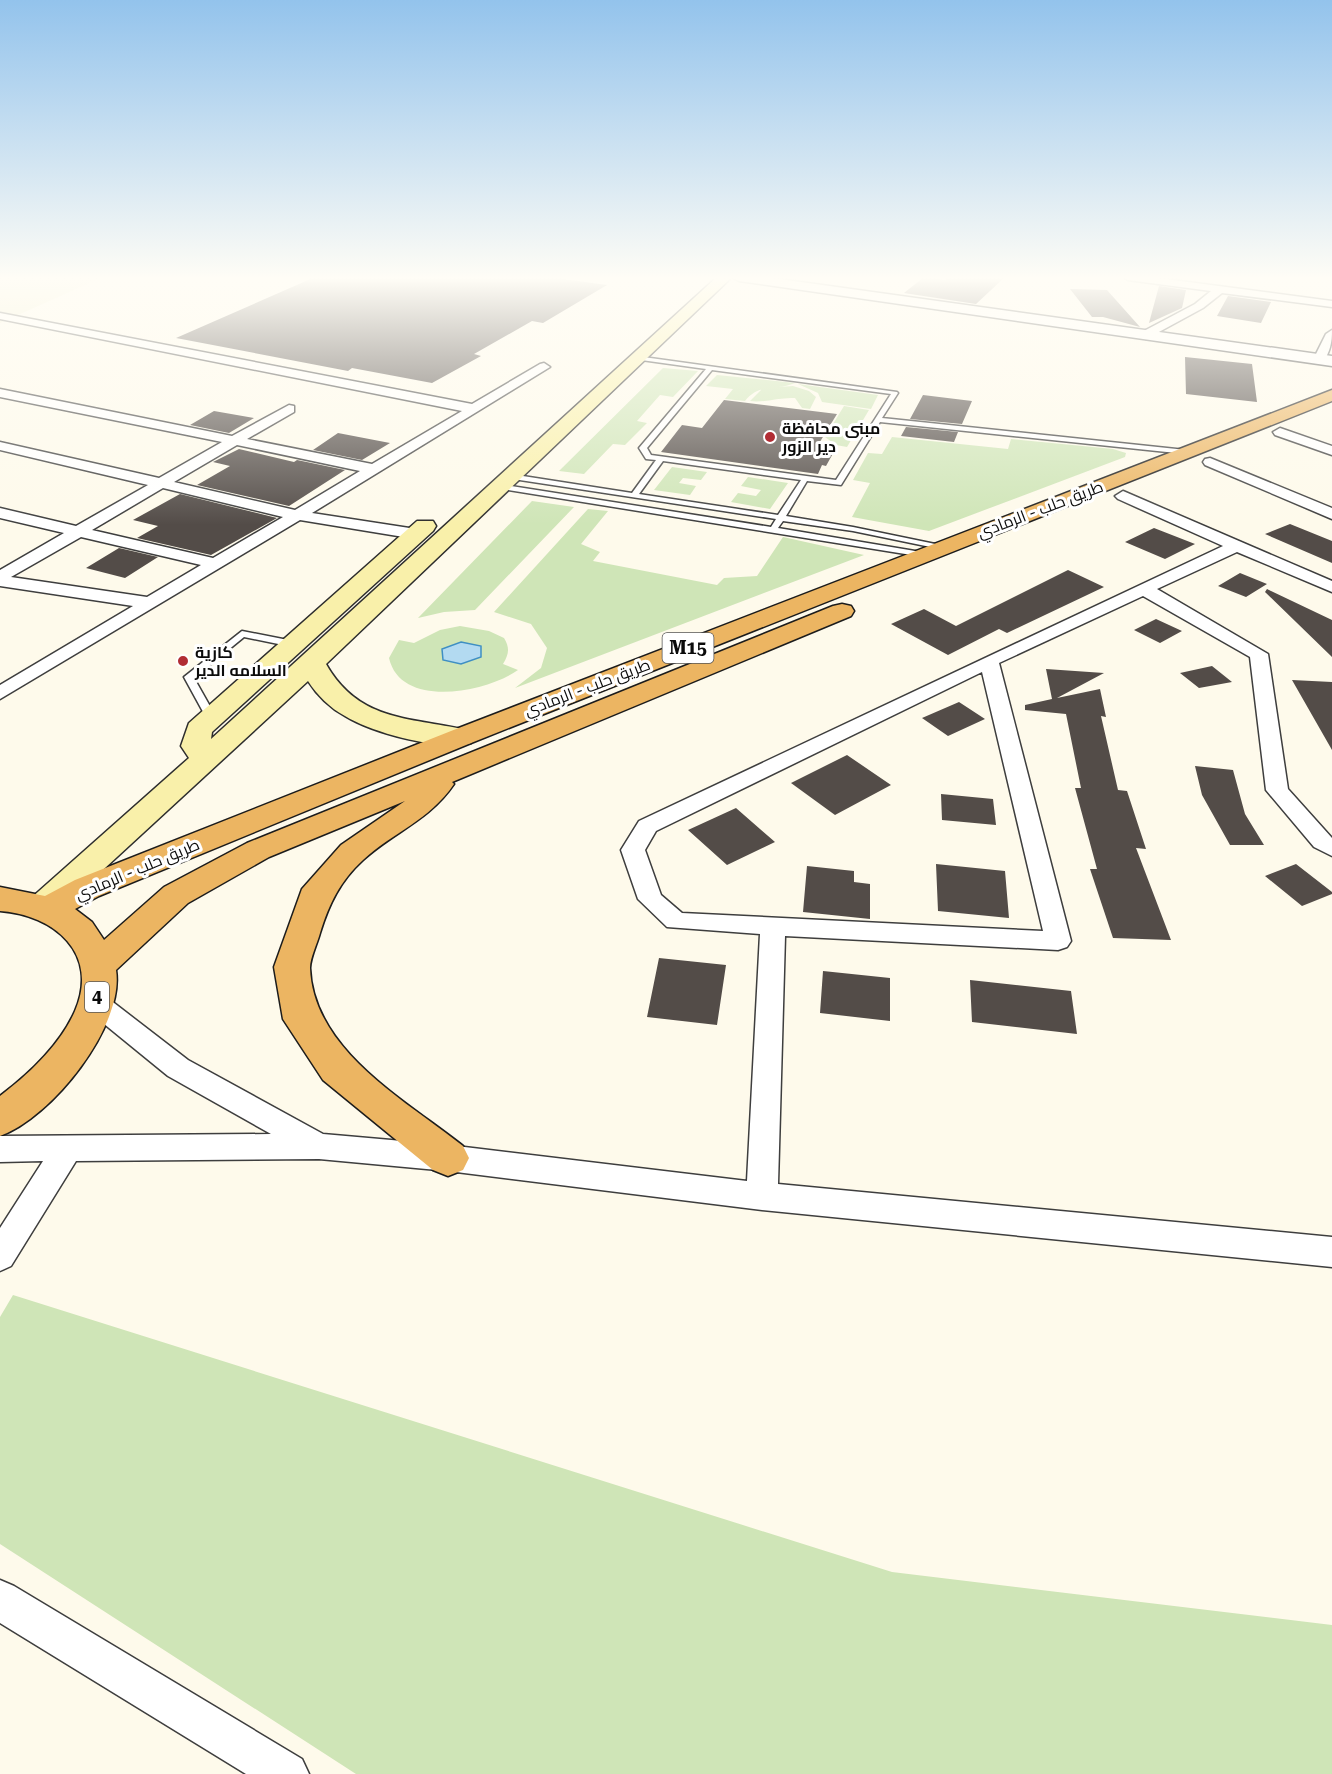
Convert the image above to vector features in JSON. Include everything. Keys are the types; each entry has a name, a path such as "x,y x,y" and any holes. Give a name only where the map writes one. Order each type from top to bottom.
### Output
{"highway":[{"name":"طريق حلب - الرمادي","path":"45,908 87,888 461,737 1332,394"},
{"name":"طريق حلب - الرمادي","path":"99,965 176,895 258,850 1332,411"},
{"path":"448,1158 337,1069 302,1019 292,967 314,897 352,852 412,812 453,771"},
{"name":"4","path":"0,899 45,908 72,923 90,942 99,965 96,1004 79,1042 47,1081 0,1119"}],"main road":[{"path":"477,480 611,360"},
{"path":"205,759 198,753 195,737 199,729 212,717 302,653 505,481 634,360"},
{"path":"45,908 205,759 302,653 416,534 442,511"},
{"path":"302,653 327,690 359,713 405,729 461,737"}],"street":[{"path":"214,360 475,409"},
{"path":"0,693 544,367"},
{"path":"0,393 374,469"},
{"path":"0,579 77,531 289,409"},
{"path":"1280,432 1332,451"},
{"path":"0,446 297,515 416,534"},
{"path":"1210,462 1332,506"},
{"path":"1255,478 1291,498 1332,514"},
{"path":"1122,496 1332,586"},
{"path":"0,513 216,564"},
{"path":"989,661 1058,941 676,921 650,898 633,850 646,826 989,661 1146,590 1238,545"},
{"path":"0,579 150,603"},
{"path":"1146,590 1259,654 1277,790 1322,842 1332,848"},
{"path":"762,1196 773,927"},
{"path":"96,1004 178,1068 319,1146"},
{"path":"0,1149 319,1146 448,1158 762,1196 1332,1252"},
{"path":"0,1256 69,1147"},
{"path":"0,1600 287,1774"}],"lane":[{"path":"649,360 711,368 895,393 838,483 649,457 643,448 711,368"},
{"path":"879,420 1186,452"},
{"path":"635,494 661,459"},
{"path":"773,530 805,479"},
{"path":"505,481 635,494 782,517 933,552"},
{"path":"505,481 773,530 933,552"},
{"path":"212,717 189,677 242,634 302,653"}],"green space":[{"path":"663,368 698,371 673,397 660,395 637,421 647,423 625,445 613,444 584,474 559,471"},
{"path":"717,375 795,383 757,391 745,401 725,399 733,389 706,386"},
{"path":"798,384 878,395 871,409 822,402 818,393"},
{"path":"793,386 809,391 816,397 810,409 802,408 795,398 750,401 763,388"},
{"path":"844,406 869,410 847,447 836,445 825,437"},
{"path":"892,437 1008,449 1011,439 1113,449 1126,453 1125,457 929,531 852,517 870,483 853,480 868,453 882,454"},
{"path":"672,467 707,472 701,480 683,478 679,483 696,486 690,495 654,490"},
{"path":"748,477 788,483 770,509 731,502 738,493 756,496 761,490 741,486"},
{"path":"532,501 574,507 475,610 444,612 418,618"},
{"path":"588,509 608,511 581,544 600,552 593,561 717,585 724,578 757,576 783,537 864,555 515,688 541,668 547,648 531,624 494,612"},
{"path":"460,626 489,631 504,638 508,651 503,664 518,670 486,685 446,692 410,685 397,674 389,658 399,640 414,643 440,630"},
{"path":"13,1295 892,1572 1332,1625 1332,1774 356,1774 0,1544 0,1317"}],"water":[{"path":"461,642 481,646 481,657 461,664 443,660 442,649"}],"building":[{"path":"290,360 474,360 432,383 352,368 348,371"},
{"path":"1185,360 1252,364 1257,402 1186,394"},
{"path":"923,395 972,401 962,424 910,419"},
{"name":"مبنى محافظة دير الزور","path":"724,400 837,414 818,445 836,448 826,466 822,465 818,474 661,452 682,425 702,428"},
{"path":"214,411 254,418 229,433 190,425"},
{"path":"906,427 958,432 954,442 901,436"},
{"path":"338,433 390,443 362,460 313,450"},
{"path":"239,449 294,462 297,460 345,470 289,506 197,485 230,466 213,462"},
{"path":"180,494 277,518 211,555 137,538 158,526 133,520"},
{"path":"1290,524 1332,541 1332,563 1265,534"},
{"path":"1154,528 1195,544 1165,559 1125,542"},
{"path":"119,548 158,557 125,578 86,568"},
{"path":"1068,570 1104,587 1007,633 999,629 948,655 891,624 924,609 956,626"},
{"path":"1240,573 1267,584 1246,597 1218,586"},
{"path":"1267,589 1332,620 1332,657 1265,592"},
{"path":"1156,619 1182,631 1160,643 1134,630"},
{"path":"1212,666 1232,682 1199,688 1180,673"},
{"path":"1046,669 1104,673 1057,698 1100,689 1106,717 1101,716 1118,790 1127,791 1146,849 1136,848 1171,940 1113,938 1090,869 1097,869 1075,788 1081,788 1066,714 1025,710 1025,705 1052,699"},
{"path":"1292,680 1332,682 1332,750"},
{"path":"959,702 985,719 948,736 922,718"},
{"path":"847,755 891,785 835,815 791,783"},
{"path":"1195,766 1233,770 1245,814 1264,845 1230,845 1202,795"},
{"path":"941,794 993,799 996,825 942,820"},
{"path":"736,808 775,842 727,865 688,830"},
{"path":"936,864 1005,871 1009,918 938,911"},
{"path":"1296,864 1332,894 1302,906 1265,876"},
{"path":"807,866 854,871 854,882 870,884 870,919 803,912"},
{"path":"659,958 726,965 717,1025 647,1017"},
{"path":"823,971 890,978 890,1021 820,1013"},
{"path":"970,980 1071,991 1077,1034 972,1022"}],"place":[{"name":"مبنى محافظة دير الزور","path":"770,437"},
{"name":"كازية السلامه الدير","path":"183,661"}]}
